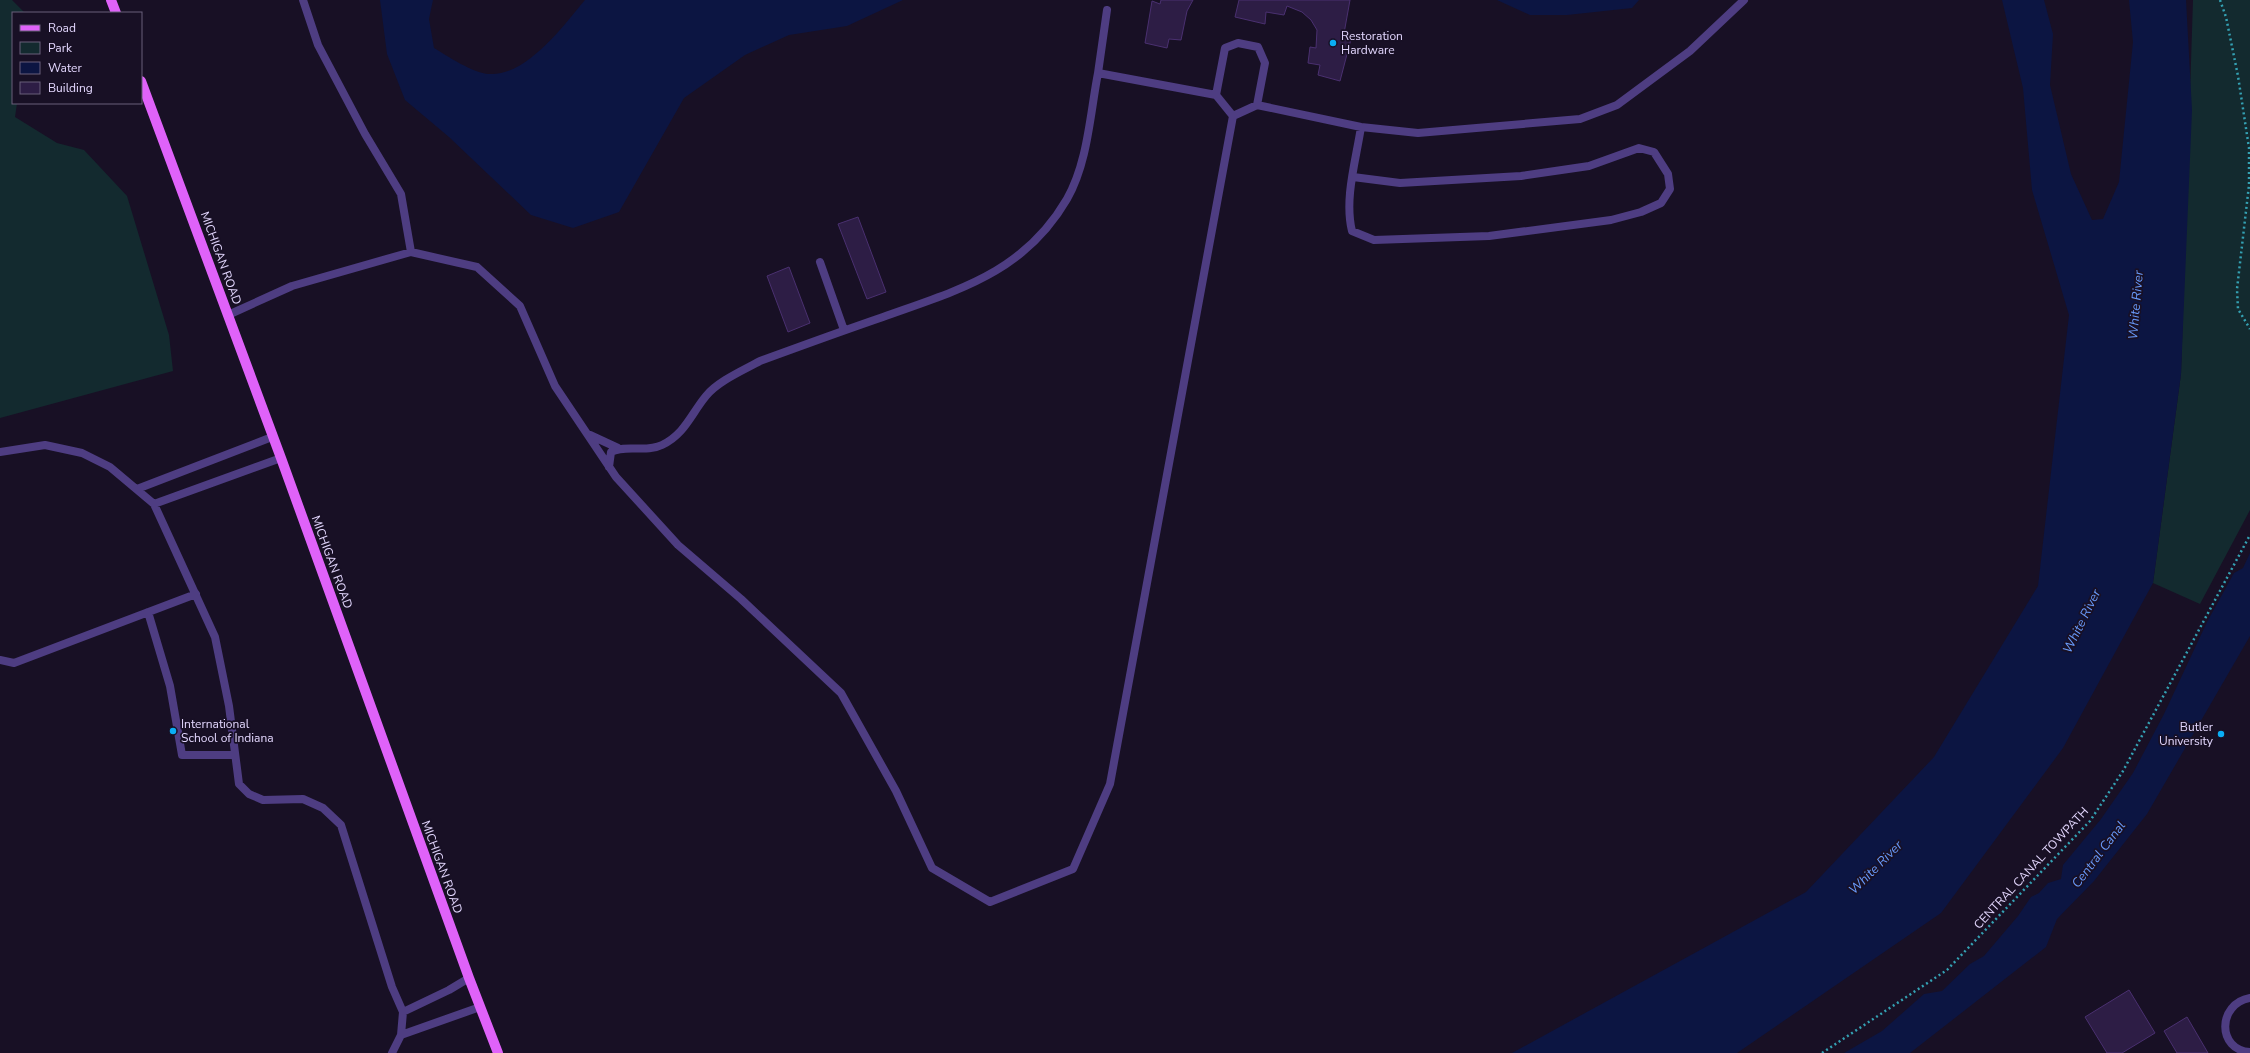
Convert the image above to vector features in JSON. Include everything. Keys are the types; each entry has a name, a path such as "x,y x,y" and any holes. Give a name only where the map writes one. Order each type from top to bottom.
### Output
{"main road":[{"path":"111,0 116,12"},
{"name":"MICHIGAN ROAD","path":"142,84 272,437 282,458 468,978 498,1053"}],"lane":[{"path":"303,0 318,45 365,134 401,194 412,252"},
{"path":"1233,116 1257,106 1361,127 1418,133 1580,119 1617,106 1690,51 1744,0"},
{"path":"586,432 599,441 618,448 642,449 661,446 680,433 707,395 731,376 760,361 967,287 1023,252 1046,227 1067,198 1079,170 1098,72 1107,10"},
{"path":"1216,95 1225,48 1238,43 1258,47 1265,63 1257,106"},
{"path":"228,315 292,286 412,252 477,267 520,306 555,386 616,477 678,545 741,599 841,693 896,791 932,868 990,902 1073,869 1110,784 1233,116 1216,95 1098,72"},
{"path":"1353,177 1400,183 1521,176 1589,166 1639,148 1654,152 1668,174 1670,189 1661,203 1641,212 1611,220 1489,236 1374,240 1352,231 1349,216 1353,177 1361,127"},
{"path":"820,262 844,330"},
{"path":"137,488 272,437"},
{"path":"0,452 45,445 82,453 110,467 137,488 154,504 215,637 229,706 239,784 249,794 263,800 303,799 322,808 341,825 392,987 403,1012 401,1035 392,1053"},
{"path":"609,467 611,452 618,448"},
{"path":"154,504 282,458"},
{"path":"0,660 14,663 196,594"},
{"path":"148,612 170,686 182,755 235,755"},
{"path":"403,1012 449,990 468,978"},
{"path":"2250,998 2237,1002 2230,1009 2226,1018 2225,1028 2227,1037 2233,1045 2241,1050 2250,1052"},
{"path":"401,1035 480,1007"}],"path":[{"path":"2220,0 2226,17 2238,76 2249,148 2249,184 2236,289 2238,309 2250,329"},
{"name":"CENTRAL CANAL TOWPATH","path":"1822,1053 1947,970 2090,821 2124,771 2250,535"}],"green space":[{"path":"0,0 12,0 24,12 12,12 12,104 17,104 15,117 57,143 84,150 127,196 169,335 173,371 0,418"},
{"path":"2193,0 2250,0 2250,510 2200,604 2153,583 2181,374"}],"water":[{"path":"380,0 433,0 429,19 434,48 475,71 489,74 503,73 517,67 543,48 585,0 903,0 847,26 789,35 745,55 684,98 619,212 573,228 531,215 449,137 405,100 387,54"},
{"path":"1497,0 1639,0 1632,8 1567,15 1530,15"},
{"name":"White River","path":"2002,0 2044,0 2053,34 2050,85 2071,174 2092,220 2103,219 2119,182 2133,42 2129,0 2186,0 2192,110 2181,374 2153,583 2063,748 1941,913 1737,1053 1512,1053 1806,892 1934,757 2038,586 2069,315 2032,190 2023,88"},
{"name":"Central Canal","path":"2250,553 2250,636 2147,814 2094,881 2057,919 2046,947 1910,1053 1844,1053 1882,1031 1924,994 1942,991 1970,964 1984,956 2018,916 2031,897 2039,893 2048,883 2061,879 2063,865 2101,819 2133,773 2164,714 2207,622 2234,573 2243,568"}],"building":[{"path":"1161,0 1193,0 1187,11 1181,40 1169,39 1167,48 1145,43 1152,1 1160,4"},
{"name":"Restoration Hardware","path":"1239,0 1350,0 1343,39 1351,39 1340,81 1318,75 1320,65 1308,63 1310,47 1316,48 1317,30 1311,20 1302,12 1287,6 1284,15 1266,12 1265,24 1235,17"},
{"path":"858,217 886,292 867,299 838,224"},
{"path":"789,267 810,323 788,332 767,276"},
{"path":"2129,990 2155,1033 2122,1053 2107,1053 2085,1017"},
{"path":"2187,1017 2208,1053 2177,1053 2164,1031"}],"place":[{"name":"Restoration Hardware","path":"1333,43"},
{"name":"International School of Indiana","path":"173,731"},
{"name":"Butler University","path":"2221,734"}]}
